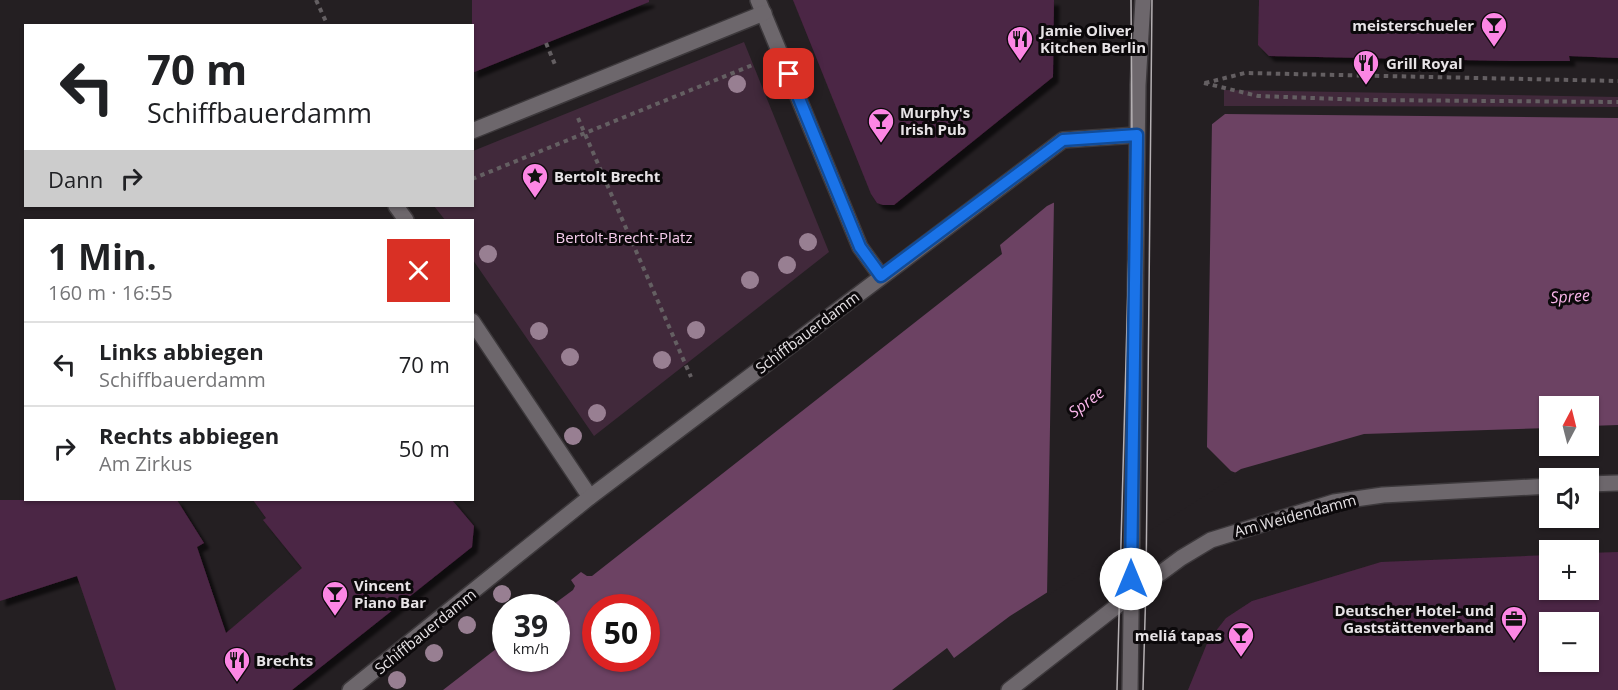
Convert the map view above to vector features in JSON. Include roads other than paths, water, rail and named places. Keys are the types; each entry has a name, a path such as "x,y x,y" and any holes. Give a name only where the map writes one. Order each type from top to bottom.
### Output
{"street":[{"path":"1135,0 1138,85"},
{"path":"1130,690 1137,136 1143,0"},
{"path":"474,130 761,7 860,247 881,276"},
{"name":"Schiffbauerdamm","path":"350,690 590,497 1063,140 1137,136"},
{"path":"474,324 590,497"},
{"path":"1599,484 1618,483"},
{"name":"Am Weidendamm","path":"1008,690 1131,595 1210,540 1334,502 1383,495 1539,487"}],"water":[{"name":"Spree","path":"1225,114 1618,118 1618,425 1599,426 1599,396 1539,396 1539,428 1364,434 1241,469 1010,616 954,658 947,648 892,690 443,690 492,652 492,672 570,672 570,594 568,594 575,586 571,580 581,572 592,576 1002,254 1000,245 1047,206 1211,125"}],"tram line":[{"path":"1117,690 1132,140 1131,0"},
{"path":"1143,690 1152,0"}],"place":[{"name":"meisterschueler","path":"1494,48"},
{"name":"Jamie Oliver Kitchen Berlin","path":"1020,62"},
{"name":"Grill Royal","path":"1366,86"},
{"name":"Murphy's Irish Pub","path":"881,144"},
{"name":"Bertolt Brecht","path":"535,199"},
{"name":"Vincent Piano Bar","path":"335,617"},
{"name":"Deutscher Hotel- und Gaststättenverband","path":"1514,642"},
{"name":"meliá tapas","path":"1241,658"},
{"name":"Brechts","path":"237,683"}],"park label":[{"name":"Bertolt-Brecht-Platz","path":"624,237"}]}
